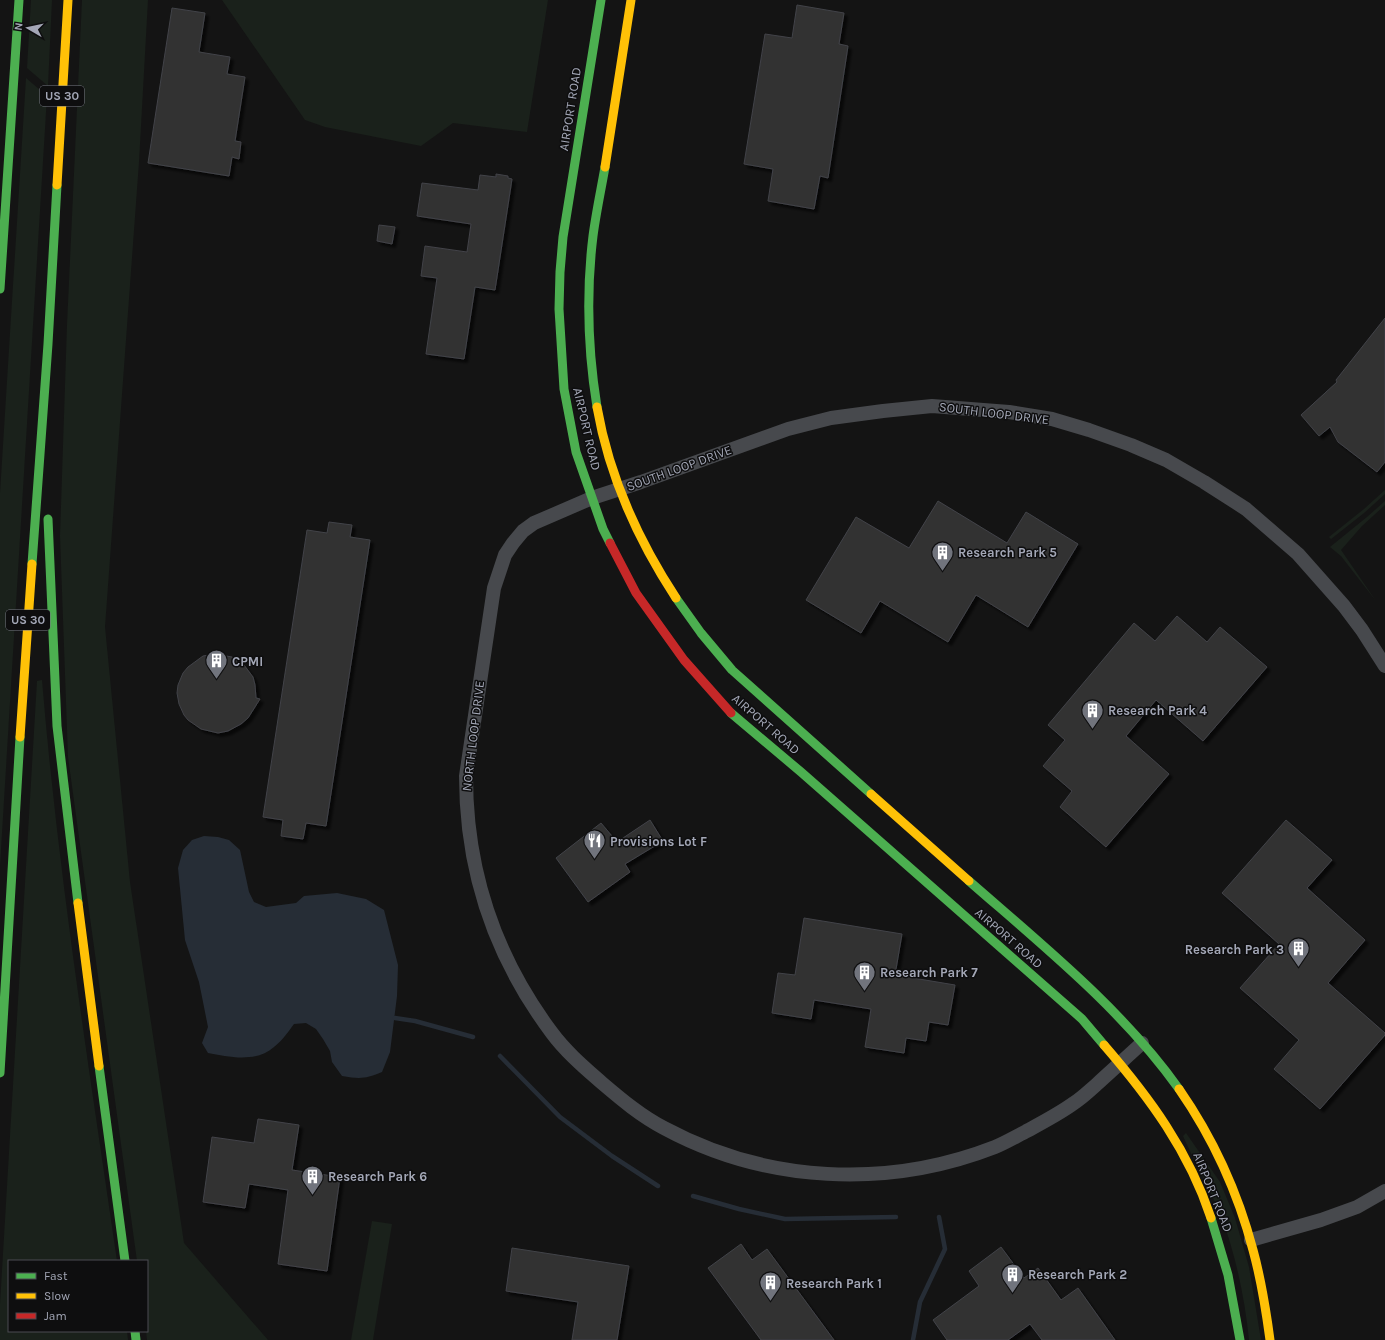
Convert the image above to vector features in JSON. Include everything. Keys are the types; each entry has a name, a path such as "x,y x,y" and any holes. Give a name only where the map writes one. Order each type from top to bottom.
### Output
{"main road":[{"path":"0,290 19,0"},
{"name":"US 30","path":"0,1073 25,661 48,344 68,0"},
{"name":"AIRPORT ROAD","path":"601,0 563,237 559,302 560,349 564,389 576,452 603,529 636,593 684,660 726,708 801,772 1070,1009 1082,1020 1120,1063 1166,1124 1192,1170 1213,1220 1234,1302 1240,1340"},
{"name":"AIRPORT ROAD","path":"631,0 593,238 590,348 599,417 619,489 648,552 666,586 690,620 726,663 811,742 1094,992 1142,1043 1190,1106 1216,1151 1251,1240 1264,1300 1270,1340"},
{"path":"48,344 48,472"},
{"path":"48,512 57,726 73,866 125,1260"}],"street":[{"name":"SOUTH LOOP DRIVE","path":"592,498 788,429 831,418 932,406 1009,412 1052,419 1132,445 1166,460 1246,509 1298,554 1331,591 1362,630 1385,666"},
{"name":"NORTH LOOP DRIVE","path":"592,498 534,523 513,543 505,555 494,588 466,776 469,832 479,885 490,920 504,956 523,990 552,1034 590,1073 631,1107 662,1127 692,1142 759,1164 796,1171 832,1174 873,1174 909,1171 936,1165 998,1146 1076,1102 1142,1043"},
{"path":"1251,1240 1321,1220 1357,1207 1385,1191"}],"shaded area":[{"path":"31,0 52,0 48,86 27,68"},
{"path":"82,0 148,0 139,162 105,627 130,882 184,1243 268,1340 147,1340 148,1260 137,1260 68,757 60,536 67,325"},
{"path":"222,0 548,0 527,132 453,123 421,146 325,127 305,120"},
{"path":"26,78 47,96 0,866 0,493"},
{"path":"1385,490 1385,494 1364,513 1331,539 1329,537 1364,509"},
{"path":"1385,501 1385,505 1362,526 1341,550 1376,601 1341,556 1330,547"},
{"path":"42,680 65,898 117,1260 8,1260 8,1332 127,1332 128,1340 0,1340 0,1304 37,681"},
{"path":"204,836 218,837 229,840 240,850 249,892 254,902 266,907 296,903 304,896 337,893 366,899 384,910 398,965 397,996 390,1052 382,1072 362,1078 342,1076 332,1062 330,1051 323,1039 316,1029 306,1023 294,1024 277,1045 267,1052 259,1055 242,1058 208,1053 202,1043 208,1027 199,982 185,940 178,868 183,850 192,840"},
{"path":"1186,1133 1220,1182 1235,1218 1249,1267 1261,1340 1249,1340 1245,1309 1232,1248 1218,1208 1183,1136"},
{"path":"372,1221 392,1224 373,1340 351,1340"}],"building":[{"path":"797,5 844,13 839,44 848,46 828,178 820,176 814,209 768,201 773,169 744,164 765,34 792,38"},
{"path":"172,8 205,13 199,52 230,57 227,74 245,77 235,141 241,142 239,159 232,157 229,176 148,163"},
{"path":"496,174 508,176 508,178 512,179 495,290 475,287 464,359 426,354 437,278 421,276 425,246 467,252 471,224 417,216 422,183 478,190 480,175 496,177"},
{"path":"379,225 395,227 392,244 377,241"},
{"path":"1385,318 1385,462 1377,472 1338,442 1330,427 1319,436 1301,415 1337,382 1336,380"},
{"name":"Research Park 5","path":"938,501 1007,543 1026,512 1078,544 1028,627 976,595 948,642 880,601 861,633 806,600 856,517 909,548"},
{"name":"CPMI","path":"329,522 352,525 350,537 370,540 326,826 306,823 303,839 281,836 283,820 263,817 307,530 327,533"},
{"name":"Research Park 4","path":"1177,616 1207,642 1220,627 1267,667 1203,741 1156,700 1126,736 1169,774 1106,847 1060,807 1072,791 1043,766 1065,740 1048,725 1134,623 1155,641"},
{"path":"215,654 232,657 244,665 253,677 256,698 260,699 248,718 241,724 228,731 218,733 201,729 188,720 179,704 177,693 178,685 183,673 188,667 203,656"},
{"name":"Provisions Lot F","path":"650,820 663,841 625,864 630,872 588,902 556,858 601,823 617,842"},
{"name":"Research Park 3","path":"1286,820 1332,860 1307,888 1365,940 1328,983 1385,1033 1385,1035 1320,1109 1274,1069 1299,1040 1240,988 1279,944 1222,893"},
{"name":"Research Park 7","path":"804,918 902,934 895,975 955,985 948,1025 929,1022 926,1041 906,1038 904,1053 865,1047 871,1009 814,1000 811,1019 772,1013 778,973 795,975"},
{"name":"Research Park 6","path":"258,1119 299,1125 292,1170 340,1177 327,1271 278,1264 288,1190 249,1184 245,1208 203,1202 212,1137 254,1143"},
{"name":"Research Park 1","path":"741,1244 752,1260 767,1249 834,1340 761,1340 708,1268"},
{"name":"Research Park 2","path":"1001,1247 1024,1278 1038,1268 1061,1300 1078,1288 1115,1340 1042,1340 1030,1324 1008,1340 947,1340 933,1320 979,1286 969,1271"},
{"path":"512,1248 629,1266 617,1340 572,1340 578,1302 506,1291"}],"waterway":[{"path":"395,1018 415,1021 473,1037"},
{"path":"500,1056 560,1117 612,1156 658,1186"},
{"path":"693,1196 739,1209 785,1219 896,1217"},
{"path":"913,1340 920,1302 945,1249 939,1217"}],"traffic: fast":[{"path":"0,289 19,0"},
{"path":"601,0 563,237 559,309 564,389 576,452 603,529 610,543"},
{"path":"597,407 590,343 589,279 593,236 605,167"},
{"path":"32,564 48,344 57,185"},
{"path":"48,519 57,726 78,903"},
{"path":"676,598 701,633 732,670 871,794"},
{"path":"731,713 801,772 1082,1019 1104,1045"},
{"path":"0,1073 20,737"},
{"path":"969,881 1053,954 1107,1005 1133,1032 1179,1089"},
{"path":"99,1066 125,1260"},
{"path":"1211,1218 1228,1275 1240,1340"},
{"path":"135,1332 136,1340"}],"traffic: slow":[{"path":"57,185 68,0"},
{"path":"605,167 631,0"},
{"path":"597,407 609,458 627,507 649,553 676,598"},
{"path":"20,737 32,564"},
{"path":"871,794 969,881"},
{"path":"78,903 99,1066"},
{"path":"1104,1045 1137,1085 1166,1126 1191,1170 1202,1193 1211,1218"},
{"path":"1179,1089 1213,1146 1240,1208 1253,1250 1265,1306 1270,1340"}],"traffic: jam":[{"path":"610,543 636,593 684,660 731,713"}],"place":[{"name":"Research Park 5","path":"942,572"},
{"name":"CPMI","path":"217,680"},
{"name":"Research Park 4","path":"1092,730"},
{"name":"Provisions Lot F","path":"595,860"},
{"name":"Research Park 3","path":"1299,968"},
{"name":"Research Park 7","path":"864,992"},
{"name":"Research Park 6","path":"312,1196"},
{"name":"Research Park 2","path":"1013,1294"},
{"name":"Research Park 1","path":"770,1302"}]}
